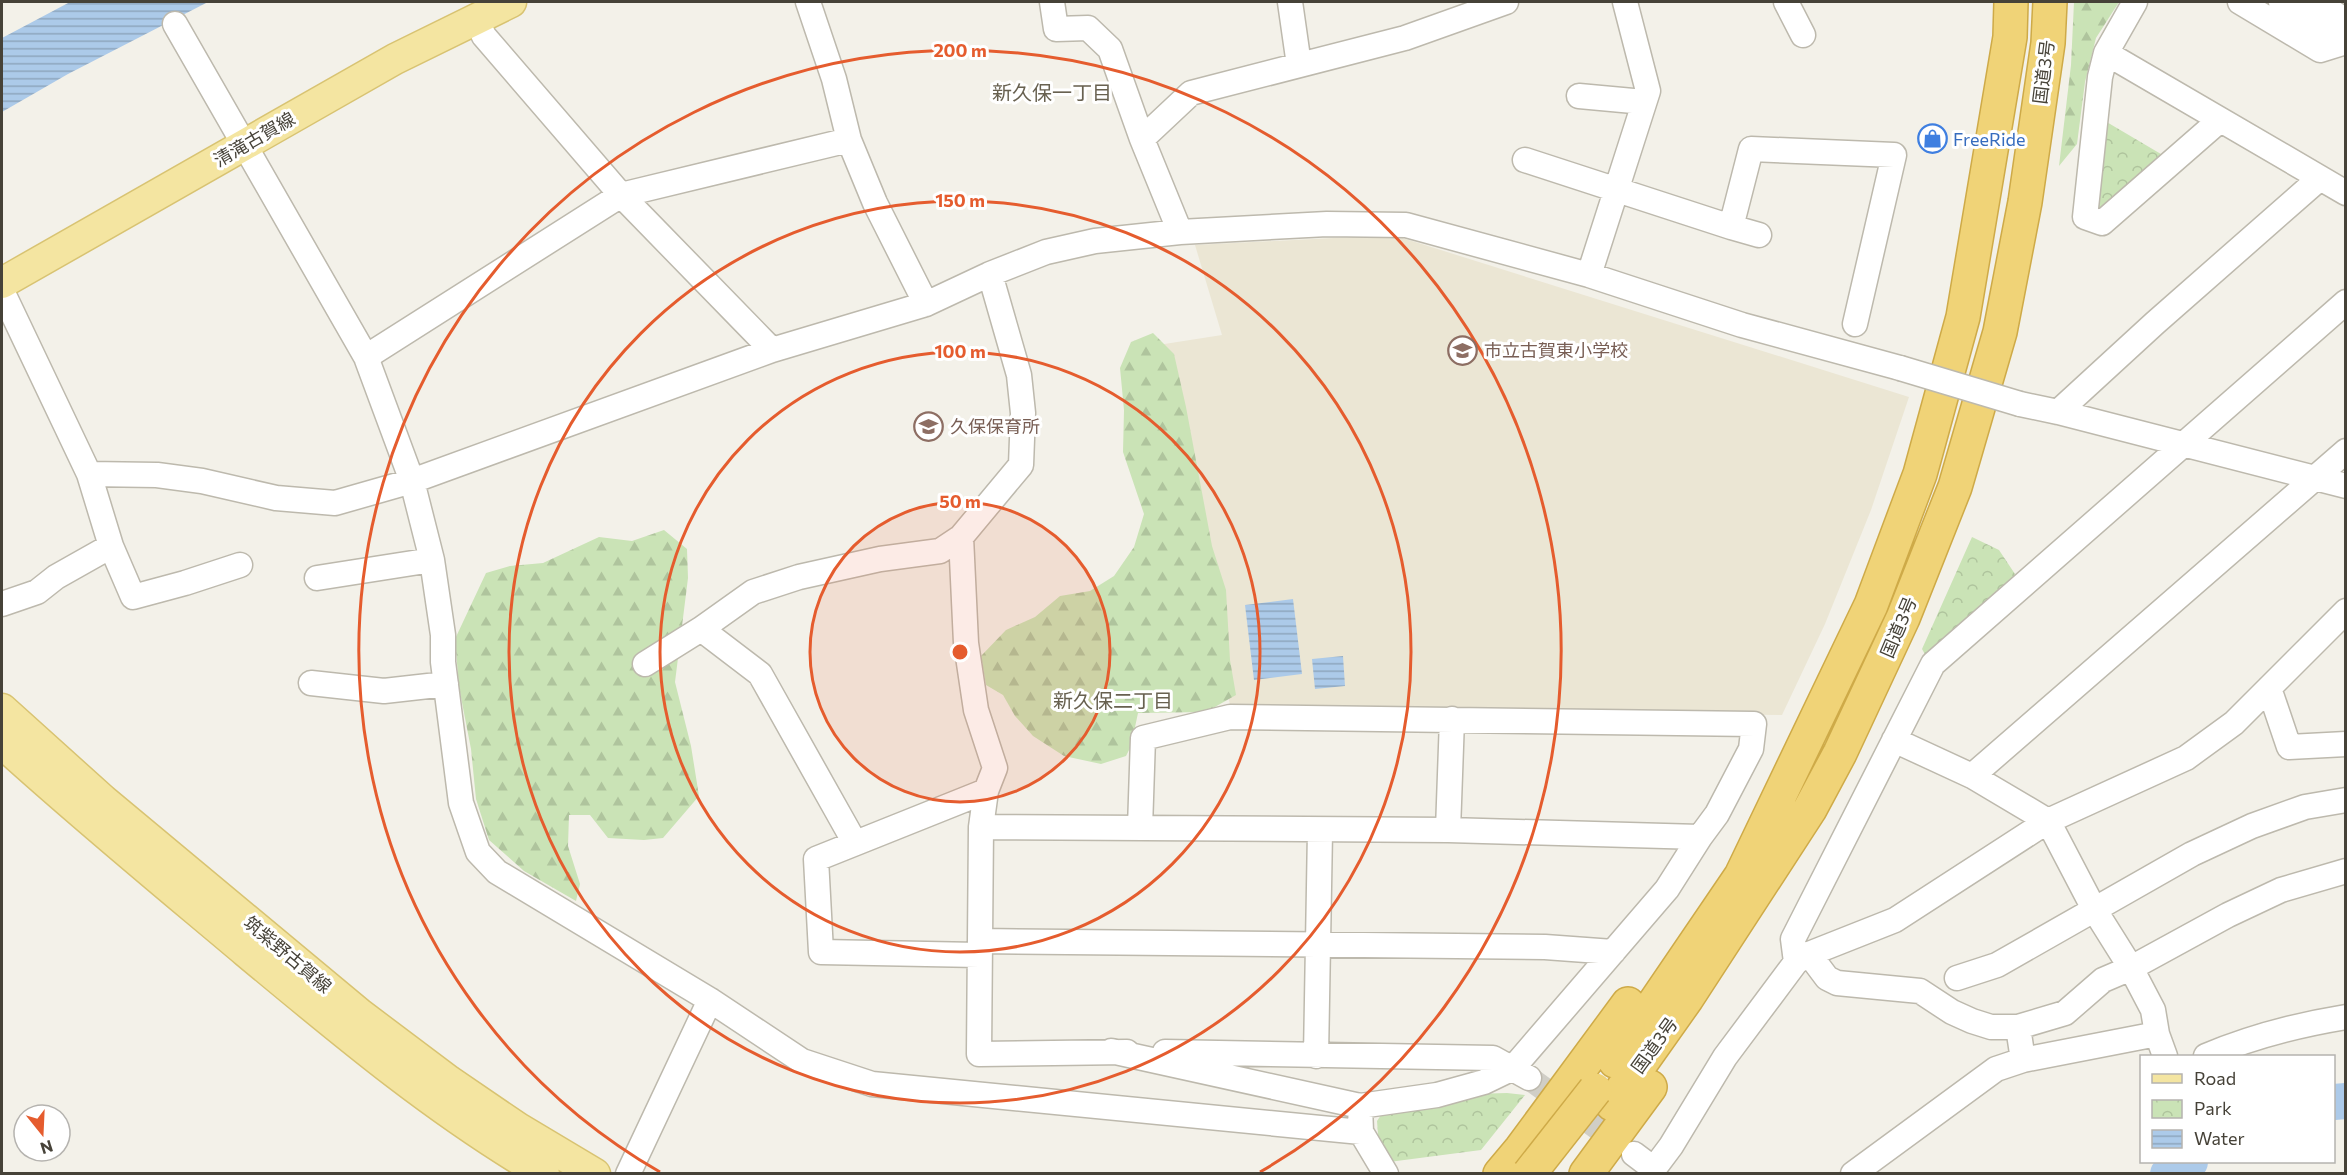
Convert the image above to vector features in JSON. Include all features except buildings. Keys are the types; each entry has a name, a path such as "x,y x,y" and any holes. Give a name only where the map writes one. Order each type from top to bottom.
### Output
{"highway":[{"name":"国道3号","path":"1557,1173 1741,876 1871,605 1920,474 1963,317 2008,48 2011,2"},
{"name":"国道3号","path":"1529,1173 1604,1097 1688,998 1810,809 1840,753 1902,618 1955,487 2000,332 2025,202 2048,43 2049,2"},
{"path":"1500,1173 1575,1076 1723,869 1782,791"},
{"path":"1588,1170 1626,1121 1704,1009 1777,894 1810,809"}],"main road":[{"name":"清滝古賀線","path":"2,283 394,59 511,2"},
{"name":"筑紫野古賀線","path":"2,709 103,800 360,1014 459,1088 518,1128 595,1173"},
{"name":"筑紫野古賀線","path":"2,743 88,820 349,1037 438,1105 504,1150 544,1173"}],"street":[{"path":"808,2 834,79 849,140 876,203 926,304"},
{"path":"1052,2 1056,29 1088,28 1110,49 1142,139 1180,232"},
{"path":"1290,2 1299,65"},
{"path":"1142,139 1191,93 1405,38 1506,2"},
{"path":"1589,275 1648,91 1625,2"},
{"path":"1786,2 1803,34"},
{"path":"2135,2 2106,54 2100,77 2085,216 2102,224 2220,120"},
{"path":"2240,2 2320,50 2346,40"},
{"path":"2281,2 2346,40"},
{"path":"2317,2 2346,21"},
{"path":"475,18 484,36 621,195 772,350"},
{"path":"175,24 366,357 412,481 432,560 443,635 442,662 461,803 478,852 497,872 710,1000 802,1061 872,1084 1361,1132"},
{"path":"2106,54 2346,193"},
{"path":"1578,96 1644,102"},
{"path":"366,357 621,195 849,140"},
{"path":"1731,227 1751,149 1894,155 1856,324"},
{"path":"1525,160 1759,235"},
{"path":"2058,412 2320,178"},
{"path":"89,474 157,475 202,481 276,498 335,503 412,481 772,350 926,304 990,274 1046,252 1095,241 1180,232 1327,224 1406,225 1589,275 1742,325 1900,368 2020,404 2346,486"},
{"path":"645,664 701,629 753,592 799,577 880,559 940,551 961,537 1021,465 1023,413 1019,375 990,274"},
{"path":"2,291 89,474 111,546 132,597 240,565"},
{"path":"2346,302 1933,663 1793,939 1802,958 1837,983 1920,991 1952,1012 1972,1021 1991,1027 2018,1027 2065,1013 2103,980 2131,968 2228,915 2281,890 2346,871"},
{"path":"1972,776 2346,451"},
{"path":"961,537 966,643 976,710 995,768 986,791 981,827 979,1054 1111,1051 1493,1058 1521,1073"},
{"path":"2,604 37,592 56,577 111,546"},
{"path":"317,578 432,560"},
{"path":"1634,1154 1652,1171 1671,1146 1725,1057 1802,958 1895,920 2049,821 2187,758 2234,723 2346,611"},
{"path":"701,629 760,674 855,843"},
{"path":"311,683 384,691 446,684"},
{"path":"2269,687 2289,747 2346,744"},
{"path":"1111,1051 1360,1106 1437,1095 1521,1073 1613,952 1667,889 1717,814 1751,748 1754,724 1230,717 1143,738 1140,828"},
{"path":"1448,830 1452,719"},
{"path":"1853,1173 1996,1069 2023,1060 2161,1045 2153,1010 2131,968 2094,909 2049,821 1972,776 1894,740"},
{"path":"986,791 816,858 821,952 1319,945 1545,947 1613,952"},
{"path":"1957,978 1997,965 2192,854 2252,826 2305,807 2346,800"},
{"path":"981,827 1320,831 1448,830 1700,837"},
{"path":"1316,1056 1320,831"},
{"path":"628,1173 710,1000"},
{"path":"2208,1055 2238,1043 2299,1025 2346,1017"},
{"path":"2018,1027 2023,1060"},
{"path":"1360,1106 1361,1132 1386,1173"}],"shaded area":[{"path":"1393,235 1909,397 1871,510 1825,624 1782,715 1231,710 1158,345 1222,335 1195,245"}],"green space":[{"path":"2074,2 2119,2 2096,38 2085,82 2077,144 2059,166 2071,65"},
{"path":"2105,121 2166,157 2103,210 2093,207"},
{"path":"1153,333 1174,354 1212,546 1226,590 1230,660 1236,695 1206,712 1138,713 1131,746 1126,756 1101,764 1064,756 1033,736 1015,716 1003,695 986,685 981,656 1006,630 1035,617 1060,596 1090,591 1114,576 1134,547 1144,514 1123,452 1124,410 1120,368 1131,342"},
{"path":"664,530 687,549 688,578 675,682 691,746 699,796 663,838 644,840 608,838 590,815 569,815 568,846 580,884 576,901 524,871 489,840 476,799 471,749 459,687 455,639 486,573 510,566 543,563 599,537 632,541"},
{"path":"1972,537 1999,550 2017,577 1927,658 1922,649"},
{"path":"1472,1094 1525,1095 1481,1150 1389,1162 1379,1147 1377,1121 1381,1115"}],"water":[{"path":"70,2 208,2 68,74 2,112 2,38"},
{"path":"1293,599 1302,674 1254,680 1245,605"},
{"path":"1343,656 1345,686 1315,689 1312,659"}],"waterway":[{"path":"2335,1102 2346,1101"},
{"path":"2168,1174 2178,1166 2187,1163"}],"tunnel":[{"path":"1529,1078 1624,1147"}],"place":[{"name":"FreeRide","path":"1932,139"},
{"name":"市立古賀東小学校","path":"1463,350"},
{"name":"久保保育所","path":"929,426"}],"district":[{"name":"新久保一丁目","path":"1052,92"},
{"name":"新久保二丁目","path":"1113,700"}]}
